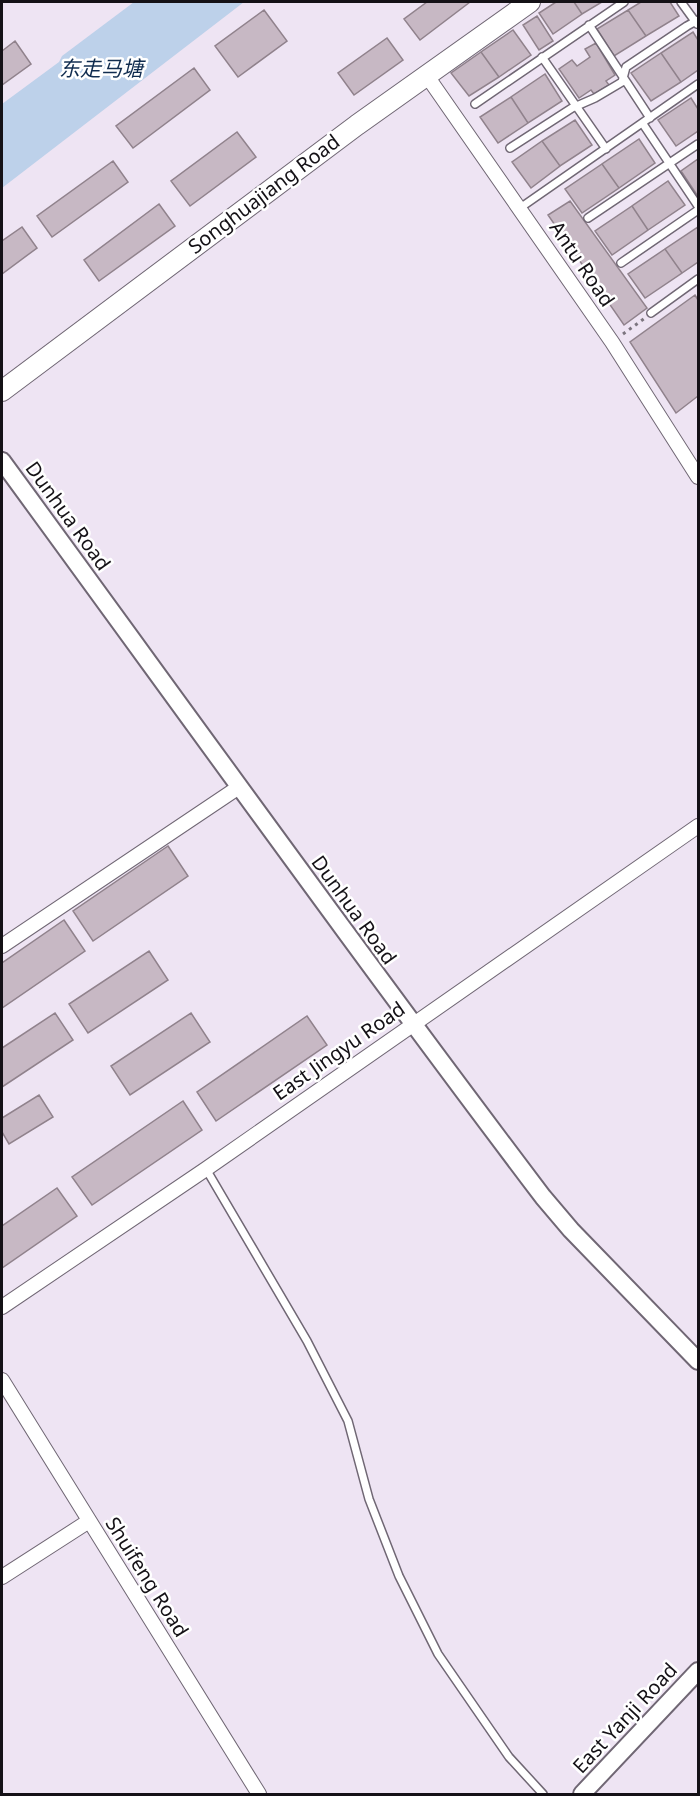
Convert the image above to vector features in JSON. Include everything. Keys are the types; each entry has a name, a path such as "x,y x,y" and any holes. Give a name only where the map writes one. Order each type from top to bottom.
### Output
{"main road":[{"name":"Songhuajiang Road","path":"2,391 357,125 531,2"}],"street":[{"name":"Antu Road","path":"427,76 612,342 699,477"},
{"name":"Dunhua Road","path":"2,461 412,1024 543,1197 571,1230 699,1361"},
{"path":"2,946 239,788"},
{"name":"East Jingyu Road","path":"2,1307 206,1169 699,826"},
{"name":"Shuifeng Road","path":"2,1380 260,1794"},
{"path":"2,1576 89,1521"},
{"name":"East Yanji Road","path":"582,1794 699,1671"}],"lane":[{"path":"475,104 624,2"},
{"path":"510,148 575,107 622,82 626,67 698,22 681,2"},
{"path":"589,25 624,75 650,118"},
{"path":"542,57 606,149"},
{"path":"520,208 699,84"},
{"path":"621,263 699,208 643,124"},
{"path":"588,218 699,144"},
{"path":"651,313 699,279"},
{"path":"206,1169 307,1341 348,1421 373,1510 399,1576 438,1654 509,1756 543,1794"}],"path":[{"path":"612,342 651,313"}],"water":[{"name":"东走马塘","path":"134,2 244,2 2,188 2,104"}],"building":[{"path":"427,2 470,2 420,40 404,19"},
{"path":"556,2 574,2 582,14 553,34 539,13"},
{"path":"574,2 602,2 582,14"},
{"path":"641,2 670,2 679,16 646,36 628,10"},
{"path":"264,10 287,41 238,77 215,46"},
{"path":"628,10 646,36 614,56 597,29"},
{"path":"537,16 553,41 539,50 523,25"},
{"path":"513,30 531,55 499,77 481,52"},
{"path":"693,32 698,40 698,70 681,82 661,53"},
{"path":"387,38 403,60 354,95 338,73"},
{"path":"15,41 31,64 2,85 2,51"},
{"path":"596,43 615,75 606,81 609,85 594,94 591,90 579,98 559,69 572,60 577,66 590,57 585,49"},
{"path":"481,52 499,77 469,96 451,73"},
{"path":"661,53 681,82 651,101 631,73"},
{"path":"194,68 210,90 133,148 116,126"},
{"path":"545,74 562,101 528,123 511,97"},
{"path":"511,97 528,123 498,143 480,117"},
{"path":"691,98 698,109 698,131 676,146 658,120"},
{"path":"575,120 592,145 560,166 542,141"},
{"path":"237,132 256,157 190,206 171,181"},
{"path":"639,139 655,163 619,188 602,164"},
{"path":"542,141 560,166 531,188 512,162"},
{"path":"698,159 698,194 697,195 681,171"},
{"path":"113,161 128,182 52,237 37,216"},
{"path":"602,164 619,188 582,213 565,189"},
{"path":"668,181 685,205 648,230 632,206"},
{"path":"570,201 647,308 624,325 548,215"},
{"path":"159,204 175,226 99,281 84,260"},
{"path":"632,206 648,230 612,255 595,231"},
{"path":"22,227 37,248 2,274 2,241"},
{"path":"698,227 698,262 682,273 665,249"},
{"path":"665,249 682,273 645,298 628,274"},
{"path":"695,295 698,300 698,396 676,413 630,342"},
{"path":"168,846 188,876 93,941 73,911"},
{"path":"64,920 85,951 2,1008 2,963"},
{"path":"149,951 168,980 88,1033 69,1004"},
{"path":"55,1013 73,1040 2,1087 2,1048"},
{"path":"191,1013 210,1042 130,1095 111,1066"},
{"path":"307,1016 327,1045 216,1121 197,1092"},
{"path":"39,1095 53,1117 9,1144 2,1132 2,1118"},
{"path":"183,1101 202,1130 92,1205 72,1177"},
{"path":"57,1188 77,1216 2,1268 2,1226"}]}
